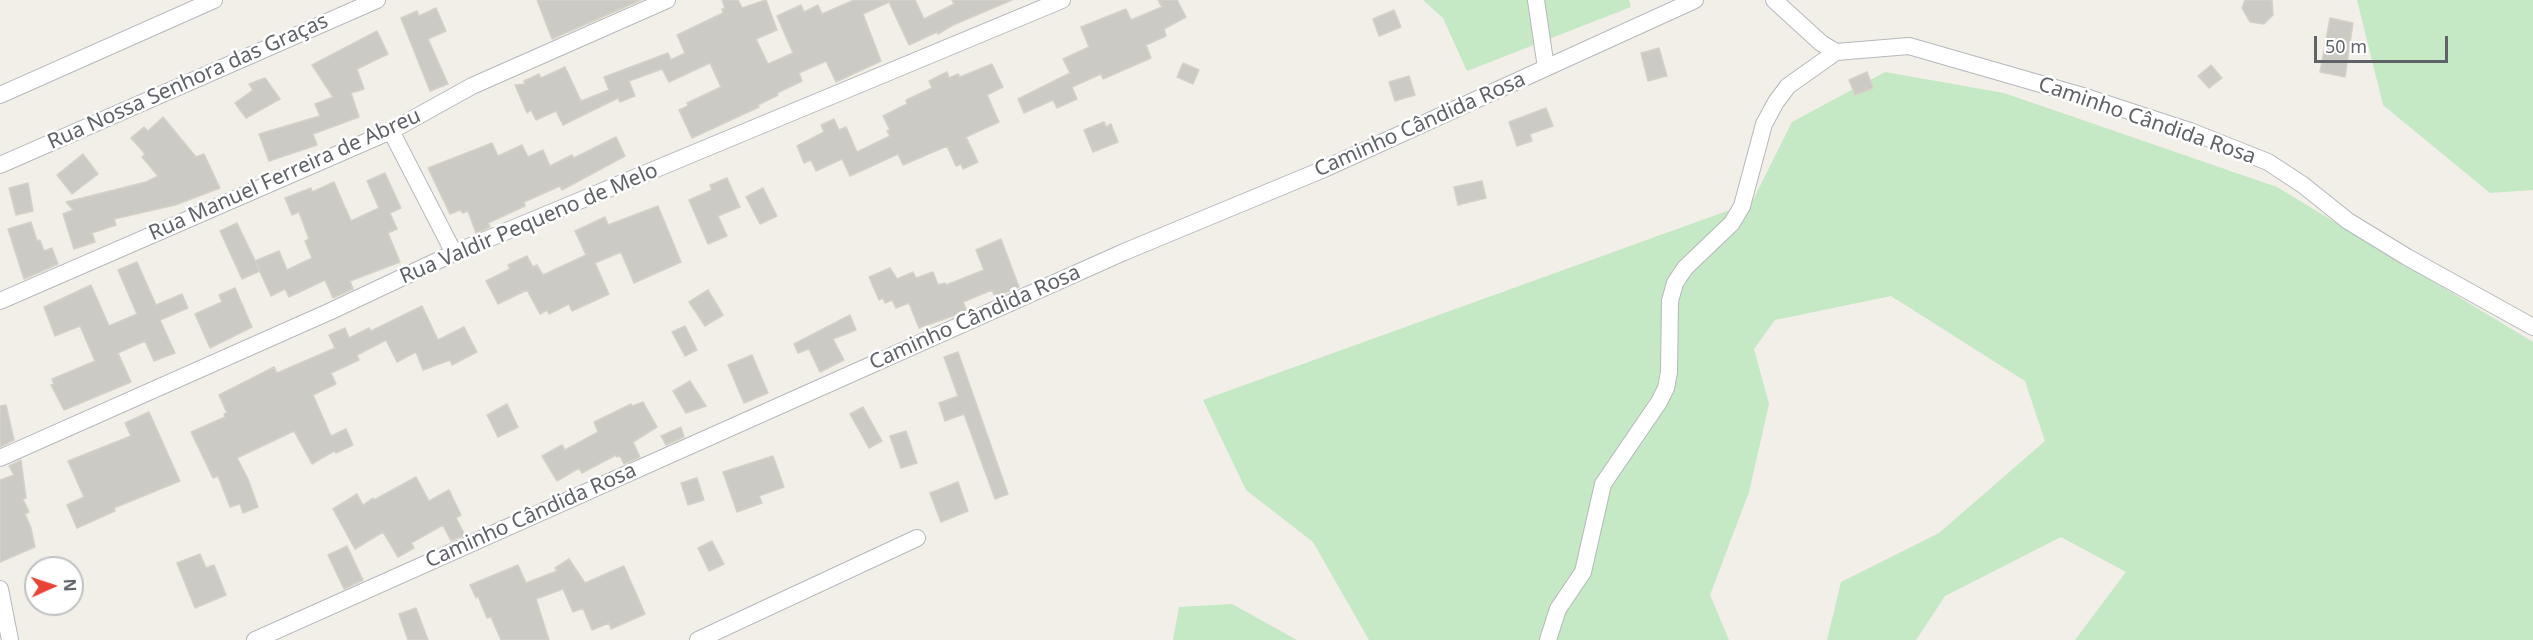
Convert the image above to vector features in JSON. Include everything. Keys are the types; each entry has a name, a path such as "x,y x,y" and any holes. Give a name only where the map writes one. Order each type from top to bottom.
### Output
{"street":[{"path":"0,95 214,0"},
{"name":"Rua Nossa Senhora das Graças","path":"0,165 377,0"},
{"name":"Rua Manuel Ferreira de Abreu","path":"0,301 391,132 472,86 667,0"},
{"name":"Rua Valdir Pequeno de Melo","path":"0,458 331,311 454,253 1062,0"},
{"path":"1536,0 1546,68"},
{"name":"Caminho Cândida Rosa","path":"255,640 1103,261 1324,169 1695,0"},
{"path":"1548,640 1558,609 1583,572 1603,484 1659,402 1666,388 1669,372 1670,301 1675,283 1685,268 1732,223 1742,206 1764,124 1776,102 1788,87 1836,52 1821,43 1774,0"},
{"name":"Caminho Cândida Rosa","path":"1836,52 1909,46 2086,97 2268,162 2304,185 2349,221 2533,327"},
{"path":"391,132 454,253"},
{"path":"698,640 917,538"},
{"path":"0,589 10,640"}],"green space":[{"path":"1423,0 1629,0 1631,7 1467,71 1443,18"},
{"path":"2357,0 2533,0 2533,190 2490,193 2383,105"},
{"path":"1885,72 2004,93 2277,187 2533,342 2533,640 2075,640 2126,572 2061,537 1945,596 1916,640 1827,640 1841,582 1939,533 2045,441 2025,381 1891,296 1775,320 1754,349 1769,404 1749,492 1710,595 1729,640 1369,640 1313,542 1246,490 1203,400 1752,202 1792,122"},
{"path":"1232,604 1297,640 1173,640 1179,607"}],"building":[{"path":"537,0 641,0 552,39"},
{"path":"722,0 738,0 742,8 766,0 777,30 756,39 768,64 793,53 777,16 801,5 804,12 818,5 822,14 854,0 915,0 924,19 954,4 952,0 1012,0 909,45 889,2 863,14 881,61 836,82 826,61 799,73 802,81 777,93 778,95 758,105 759,107 692,138 679,110 688,106 687,103 721,87 710,63 669,82 662,69 629,81 635,96 620,102 618,98 563,125 556,111 536,120 531,110 527,113 515,85 525,84 524,81 539,74 541,78 565,67 581,101 609,90 604,77 668,53 671,60 685,53 677,35 723,13 722,9 725,8"},
{"path":"1158,0 1177,0 1186,17 1164,29 1166,36 1146,45 1151,58 1103,79 1101,74 1072,87 1077,99 1057,108 1053,100 1024,113 1018,99 1070,73 1063,59 1089,47 1081,27 1126,9 1131,20 1162,7"},
{"path":"2245,0 2272,0 2273,15 2264,24 2250,22 2242,8"},
{"path":"436,8 446,31 428,39 448,84 430,91 401,18 417,11 419,16"},
{"path":"1394,10 1401,27 1379,36 1373,19"},
{"path":"2330,18 2353,23 2345,77 2320,72"},
{"path":"377,31 388,54 357,69 364,89 351,93 359,117 313,134 317,145 269,161 259,134 320,116 315,104 333,97 312,65"},
{"path":"1659,48 1667,76 1648,81 1641,53"},
{"path":"1183,63 1199,70 1193,84 1177,77"},
{"path":"992,64 1003,87 987,95 999,122 966,137 978,162 963,169 961,164 956,166 947,146 903,165 898,154 850,176 842,159 816,171 811,160 804,163 797,146 824,132 821,125 834,119 839,130 846,127 857,152 890,136 887,131 890,130 883,116 907,104 906,100 932,88 929,81 947,72 949,78 958,74 960,77"},
{"path":"2211,65 2222,78 2209,88 2198,76"},
{"path":"1867,72 1873,88 1855,95 1849,80"},
{"path":"1409,76 1415,95 1395,101 1389,82"},
{"path":"265,78 280,99 246,118 235,103 253,90 249,84"},
{"path":"1546,108 1553,126 1530,134 1532,141 1517,146 1509,122"},
{"path":"163,117 196,157 204,154 220,188 175,205 114,219 116,225 92,233 95,242 74,249 63,214 73,210 66,202 146,182 158,176 142,157 145,154 131,138 144,127 148,131"},
{"path":"1104,122 1106,127 1111,124 1118,142 1093,152 1084,130"},
{"path":"616,137 625,156 562,190 560,186 524,202 525,206 488,223 490,227 476,233 468,211 463,213 460,210 450,214 428,168 492,143 498,156 522,145 528,157 543,150 550,166 572,155 574,158"},
{"path":"83,154 98,174 72,194 57,175"},
{"path":"385,173 401,208 390,213 397,229 388,233 400,262 350,281 353,289 333,298 325,280 289,297 285,289 271,296 255,261 279,251 287,270 312,258 305,241 309,239 299,212 292,215 285,198 311,188 312,192 334,182 351,221 379,208 367,181"},
{"path":"727,178 740,207 718,216 727,236 708,244 689,200 712,190 710,185"},
{"path":"1482,181 1486,198 1458,205 1454,187"},
{"path":"28,183 33,211 16,215 9,188"},
{"path":"763,188 777,216 760,224 746,197"},
{"path":"658,206 681,262 634,283 621,252 595,263 609,294 572,311 569,304 549,314 547,310 540,314 527,290 498,304 486,281 510,269 508,265 527,256 533,267 537,265 543,275 586,255 575,231 605,217 608,225"},
{"path":"31,222 37,241 40,240 44,251 52,248 58,264 24,279 8,229"},
{"path":"237,223 260,271 242,279 220,231"},
{"path":"1001,239 1019,287 995,297 992,290 963,302 967,311 919,328 909,303 896,308 892,300 885,303 883,298 879,300 869,277 890,268 897,279 913,272 916,278 933,272 938,285 945,283 946,285 984,270 976,250"},
{"path":"137,262 156,305 182,294 188,308 160,320 175,353 154,361 145,341 118,353 131,382 64,410 51,385 54,384 52,379 95,361 80,326 55,336 44,307 91,285 109,326 137,314 118,270"},
{"path":"235,288 252,327 210,348 195,314 222,302 219,295"},
{"path":"708,290 723,315 705,326 689,302"},
{"path":"422,306 438,340 464,327 477,352 452,365 450,360 423,370 416,352 397,362 386,340 357,355 359,360 331,373 336,384 313,395 331,436 346,429 353,445 336,453 334,451 312,464 294,431 237,458 248,479 258,507 243,513 240,504 230,507 218,476 213,478 191,432 225,417 224,414 227,413 219,395 274,367 277,373 335,348 329,335 345,328 349,338 369,328 371,331"},
{"path":"850,315 856,330 833,339 844,360 820,372 809,349 798,353 794,344"},
{"path":"685,326 697,350 685,356 672,332"},
{"path":"958,352 1008,494 995,499 964,414 945,421 939,403 958,396 944,357"},
{"path":"752,355 768,393 744,403 728,365"},
{"path":"690,381 706,406 686,413 673,391"},
{"path":"643,402 657,427 633,442 640,457 624,464 620,456 616,455 582,473 579,468 557,481 542,456 562,445 565,450 598,432 594,422 631,404 632,406"},
{"path":"507,404 518,427 498,437 487,415"},
{"path":"6,405 14,440 0,447 0,406"},
{"path":"863,407 882,441 869,448 850,414"},
{"path":"149,412 180,481 114,508 115,511 77,528 67,505 84,497 68,461 131,436 125,423"},
{"path":"681,427 684,437 666,445 661,436"},
{"path":"906,431 917,463 901,468 890,436"},
{"path":"773,456 784,487 759,496 762,503 737,512 723,472"},
{"path":"21,460 26,498 23,499 29,512 25,514 35,547 0,562 0,480 14,475 9,466"},
{"path":"416,477 429,501 449,490 461,515 456,518 465,535 451,541 443,525 411,543 414,548 398,557 383,532 355,549 333,509 357,494 363,505"},
{"path":"697,478 704,500 688,505 681,483"},
{"path":"958,482 968,511 941,522 930,493"},
{"path":"712,541 724,564 709,571 698,548"},
{"path":"347,546 363,580 344,589 328,555"},
{"path":"200,554 206,568 214,565 226,595 195,608 177,563"},
{"path":"569,559 585,583 624,566 645,614 611,629 609,623 592,630 583,608 573,612 563,589 536,599 549,640 501,640 491,617 487,618 478,596 476,598 470,585 518,565 526,583 557,571 555,568"},
{"path":"416,608 428,640 408,640 399,614"}]}
